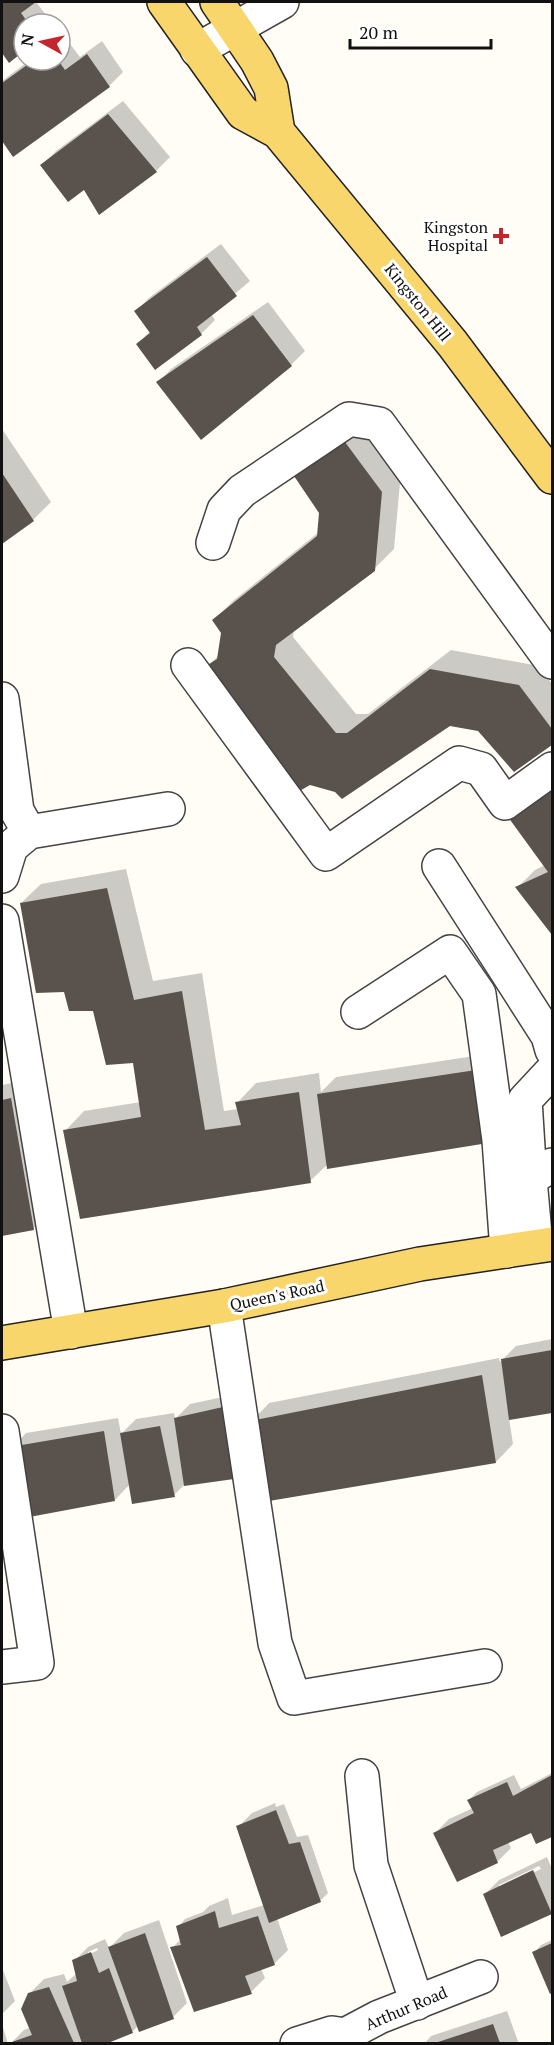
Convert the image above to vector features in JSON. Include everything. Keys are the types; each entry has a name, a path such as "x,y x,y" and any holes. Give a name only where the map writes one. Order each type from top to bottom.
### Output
{"main road":[{"name":"Kingston Hill","path":"164,2 243,114 278,132 452,343 552,477"},
{"path":"217,2 271,88 278,132"},
{"name":"Queen's Road","path":"2,1343 224,1306 420,1264 532,1247"}],"street":[{"path":"197,50 282,2"},
{"path":"213,543 224,510 242,491 349,419 379,424 552,662"},
{"path":"188,665 326,854 459,763 481,769 505,803 552,769"},
{"path":"2,699 16,811 29,832"},
{"path":"2,876 11,847 29,832 168,809"},
{"path":"439,866 548,1036 552,1050"},
{"path":"2,921 71,1332"},
{"path":"358,1012 450,952 479,994 499,1140 532,1247"},
{"path":"532,1247 541,1172 525,1100 552,1071"},
{"path":"224,1306 275,1643 294,1698 485,1666"},
{"path":"2,1431 37,1663 2,1667"},
{"path":"362,1776 371,1865 417,2003"},
{"name":"Arthur Road","path":"297,2043 332,2033 347,2039 379,2018 481,1977"}],"building":[{"path":"2,2 36,2 22,12 12,12 12,61 9,63 2,53"},
{"path":"87,54 110,87 13,157 2,141 2,83 17,72 72,72 72,65"},
{"path":"108,114 157,172 99,215 84,190 68,202 40,165"},
{"path":"207,257 237,296 197,327 202,335 155,370 136,344 150,333 134,311"},
{"path":"253,315 292,366 201,440 156,382"},
{"path":"339,434 382,492 375,571 276,645 274,657 336,733 347,733 430,669 519,685 552,729 552,745 514,772 478,731 450,726 342,799 335,792 310,785 296,793 206,666 217,659 221,633 212,620 317,536 319,513 292,473"},
{"path":"2,473 34,521 2,544"},
{"path":"552,789 552,935 515,887 548,872 508,817"},
{"path":"107,888 134,1000 182,991 205,1130 241,1125 235,1102 299,1092 311,1183 80,1219 63,1130 141,1117 133,1063 106,1065 93,1011 69,1011 64,992 36,993 20,903"},
{"path":"476,1070 488,1143 327,1169 317,1094"},
{"path":"11,1098 34,1230 2,1236 2,1100"},
{"path":"552,1350 552,1413 509,1420 501,1359"},
{"path":"482,1375 496,1463 263,1502 250,1421"},
{"path":"223,1407 234,1479 184,1486 174,1418"},
{"path":"160,1426 175,1497 132,1504 120,1433"},
{"path":"104,1431 115,1501 24,1518 10,1447"},
{"path":"552,1775 552,1837 536,1844 531,1833 493,1850 498,1863 457,1882 433,1833 474,1813 467,1800 507,1782 513,1796"},
{"path":"276,1810 289,1844 300,1842 321,1902 269,1923 236,1826"},
{"path":"533,1870 552,1914 501,1937 483,1894"},
{"path":"215,1911 219,1928 258,1916 275,1965 245,1976 252,1994 194,2012 170,1947 181,1945 176,1926"},
{"path":"145,1933 174,2019 139,2032 108,1947"},
{"path":"552,1943 552,1993 550,1994 532,1952"},
{"path":"91,1952 99,1973 109,1968 133,2033 108,2043 82,2043 62,1986 77,1981 72,1960"},
{"path":"49,1987 74,2043 9,2043 32,2035 21,2009 28,1993"},
{"path":"493,2024 500,2043 435,2043"}],"place":[{"name":"Kingston Hospital","path":"501,236"}]}
